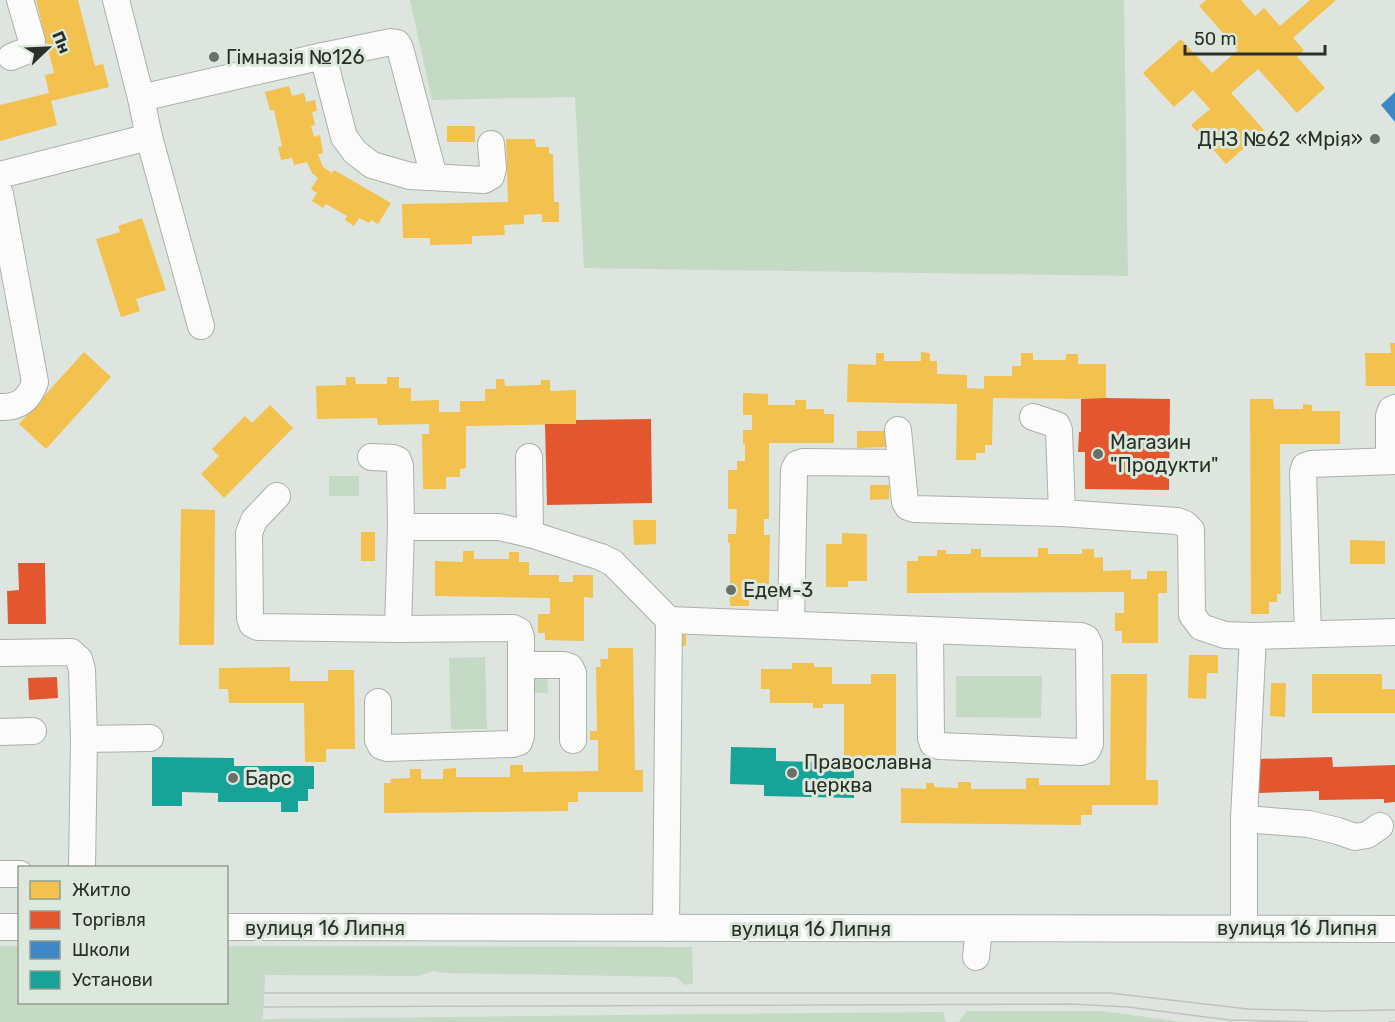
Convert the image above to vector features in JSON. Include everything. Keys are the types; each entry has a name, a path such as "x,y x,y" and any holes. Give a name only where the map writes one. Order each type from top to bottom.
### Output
{"street":[{"path":"11,57 31,47 32,40 20,0"},
{"path":"116,0 149,137 201,326"},
{"path":"141,98 323,56 391,42 397,43 434,177"},
{"path":"323,56 344,137 355,152 372,165 410,176 484,180 491,176 493,168 491,144"},
{"path":"0,175 149,137"},
{"path":"0,194 35,382 33,390 19,405 11,408 0,407"},
{"path":"1308,634 1303,472 1305,466 1392,461 1389,416 1391,410 1395,408"},
{"path":"1033,417 1057,425 1059,430 1062,513"},
{"path":"898,430 905,502 908,507 914,509 1062,513 1177,521 1185,524 1191,530 1192,615 1202,627 1224,635 1253,636 1395,632"},
{"path":"371,457 393,458 398,460 400,466 398,629"},
{"path":"529,457 530,534"},
{"path":"791,624 794,470 797,464 803,462 900,463"},
{"path":"277,496 254,520 249,533 250,618 252,624 258,627 513,628 519,631 521,637 521,736 519,741 513,744 387,748 381,746 378,740 378,702"},
{"path":"401,527 491,527 530,534 601,556 613,563 669,620 791,624 1081,636 1086,638 1089,644 1090,744 1087,750 1081,752 933,744 931,738 930,630"},
{"path":"666,928 669,620"},
{"path":"1244,928 1244,819 1253,636"},
{"path":"0,653 71,652 79,659 82,670 84,739 82,866"},
{"path":"521,665 564,664 570,667 573,673 573,740"},
{"path":"0,732 33,731"},
{"path":"84,739 150,738"},
{"path":"1244,819 1308,824 1355,837 1367,836 1380,826"},
{"path":"0,874 18,874"},
{"path":"0,927 18,927"},
{"name":"вулиця 16 Липня","path":"228,927 1395,928"},
{"path":"976,957 979,929"}],"green space":[{"path":"410,0 1124,0 1128,276 584,268 575,97 432,100"},
{"path":"329,476 359,476 359,496 329,496"},
{"path":"485,657 487,729 451,729 449,658"},
{"path":"528,670 547,670 548,693 528,693"},
{"path":"956,676 1042,676 1041,718 956,717"},
{"path":"0,946 18,946 18,1004 228,1004 228,946 692,947 693,983 685,985 676,977 432,971 420,976 265,975 263,1019 943,1012 946,1022 0,1022"},
{"path":"967,1011 1102,1011 1182,1022 954,1022 959,1021"}],"building: Житло":[{"path":"36,0 78,0 95,66 103,64 109,87 51,101 57,125 0,141 0,105 49,93 45,75 54,73"},
{"path":"1206,0 1241,0 1255,16 1264,8 1280,26 1310,0 1336,0 1293,38 1304,50 1297,57 1325,88 1297,113 1258,69 1231,93 1264,130 1226,164 1191,125 1210,109 1193,90 1174,107 1143,73 1181,39 1212,73 1238,50 1199,6"},
{"path":"289,86 292,96 304,93 306,102 315,100 317,111 312,112 315,125 311,126 314,137 320,135 323,153 318,154 323,167 332,173 334,170 391,203 378,224 359,218 354,226 345,220 347,216 326,204 323,208 312,201 317,193 311,189 318,178 312,173 307,162 294,165 292,158 281,160 278,147 282,146 274,110 270,110 265,92"},
{"path":"447,126 475,126 475,142 447,142"},
{"path":"506,139 535,139 536,147 549,147 549,154 553,154 554,202 559,202 559,222 542,222 542,214 524,215 524,224 504,225 505,235 472,236 472,244 430,245 430,238 403,238 402,204 508,202"},
{"path":"142,218 166,290 136,299 140,311 121,317 96,239 120,232 118,226"},
{"path":"1390,343 1395,343 1395,386 1366,386 1365,353 1391,353"},
{"path":"84,352 111,377 46,449 19,424"},
{"path":"921,352 930,353 930,361 937,361 937,374 967,375 967,388 984,389 984,376 1012,376 1012,366 1021,366 1021,353 1033,353 1033,360 1066,360 1066,354 1078,354 1078,364 1106,364 1106,399 993,398 992,445 985,445 985,453 976,453 976,460 956,460 957,404 847,402 848,364 876,365 876,353 884,353 884,361 921,361"},
{"path":"346,377 355,377 356,384 387,384 387,377 399,377 399,388 411,388 411,401 439,400 439,412 460,412 460,401 485,401 485,389 496,389 496,379 504,379 505,386 541,385 541,380 550,380 550,391 576,390 576,424 466,426 466,468 460,469 460,477 446,477 446,489 423,489 422,434 429,434 429,424 378,425 377,418 317,419 316,386 346,385"},
{"path":"743,393 768,394 768,405 795,405 795,400 806,400 806,409 824,409 824,414 834,414 834,443 769,443 769,519 764,519 764,535 770,535 769,586 761,586 761,597 749,597 749,606 730,606 728,534 736,534 737,509 728,509 728,470 737,470 737,461 745,461 743,430 752,430 752,415 743,415"},
{"path":"1250,399 1273,399 1274,409 1303,409 1303,404 1312,405 1312,411 1340,411 1340,444 1280,444 1281,594 1277,594 1277,602 1269,602 1269,614 1251,614"},
{"path":"270,405 293,428 224,498 201,474 219,456 212,449 245,416 252,423"},
{"path":"857,431 886,431 887,447 857,448"},
{"path":"870,485 889,485 889,499 870,500"},
{"path":"181,509 215,510 214,645 179,645"},
{"path":"633,520 656,520 656,544 634,545"},
{"path":"361,532 375,532 375,561 361,561"},
{"path":"842,533 867,534 867,581 848,581 848,587 826,587 826,544 842,544"},
{"path":"1350,540 1385,541 1385,564 1350,564"},
{"path":"1038,548 1048,548 1048,554 1082,554 1082,549 1094,549 1094,558 1103,557 1103,571 1131,570 1131,579 1147,579 1147,571 1167,571 1167,593 1158,593 1158,643 1122,643 1122,631 1115,631 1115,613 1124,613 1124,592 907,593 907,561 918,561 918,556 937,556 937,550 946,550 946,554 971,554 971,549 981,549 981,557 1038,557"},
{"path":"463,551 474,551 474,559 509,559 509,552 519,552 519,562 529,562 529,575 559,575 559,582 573,582 573,575 593,575 593,598 584,597 584,641 545,640 545,633 538,633 538,614 550,614 550,598 435,596 435,561 463,562"},
{"path":"675,634 686,635 686,646 674,645"},
{"path":"608,648 633,648 635,770 643,770 643,792 578,792 578,802 568,802 568,811 384,813 384,783 391,783 390,779 410,778 410,769 421,769 421,779 443,779 443,769 456,768 456,777 510,777 510,765 523,765 523,772 598,771 598,740 590,740 590,731 597,731 596,667 601,667 600,659 608,659"},
{"path":"1189,655 1218,655 1218,673 1207,673 1206,699 1188,698"},
{"path":"792,663 814,663 814,667 832,667 832,684 871,684 871,674 896,674 896,756 869,756 869,763 844,763 844,704 823,704 823,708 813,708 813,703 770,703 770,689 761,689 761,669 792,669"},
{"path":"290,667 290,681 328,681 328,670 354,670 355,749 326,749 326,762 305,762 304,703 229,703 228,689 219,689 219,668"},
{"path":"1111,674 1147,674 1146,780 1158,780 1158,805 1092,805 1092,815 1081,815 1081,825 901,823 901,788 926,789 926,783 934,783 934,787 958,788 958,782 971,782 971,789 1026,789 1026,778 1039,778 1039,785 1110,785"},
{"path":"1312,674 1382,674 1382,689 1395,689 1395,713 1312,713"},
{"path":"1271,683 1286,683 1285,717 1270,716"}],"building: Торгівля":[{"path":"1081,399 1170,399 1169,490 1085,489 1085,452 1078,452 1079,432 1081,432"},
{"path":"651,419 652,503 547,505 545,424 576,424 576,420"},
{"path":"18,563 45,563 46,624 8,624 7,591 19,590"},
{"path":"57,677 58,698 29,700 28,678"},
{"path":"1332,757 1333,767 1395,765 1395,802 1384,803 1384,799 1319,800 1319,791 1258,793 1257,759"}],"building: Школи":[{"path":"1395,92 1395,122 1381,105"}],"building: Установи":[{"name":"Православна церква","path":"731,747 776,748 776,761 854,763 854,798 764,796 764,785 730,784"},
{"name":"Барс","path":"152,757 234,758 234,766 314,766 314,789 308,789 308,801 298,801 298,812 281,812 281,802 218,802 218,793 182,792 182,806 152,806"}],"tram line":[{"path":"264,993 1110,993 1248,1009 1395,1010"},
{"path":"264,1007 1071,1004 1128,1007 1229,1020 1308,1022"},
{"path":"1389,1022 1395,1022"}],"place":[{"name":"Гімназія №126","path":"214,57"},
{"name":"ДНЗ №62 «Мрія»","path":"1375,139"},
{"name":"Магазин \"Продукти\"","path":"1098,454"},
{"name":"Едем-3","path":"731,590"},
{"name":"Православна церква","path":"792,773"},
{"name":"Барс","path":"233,778"}]}
